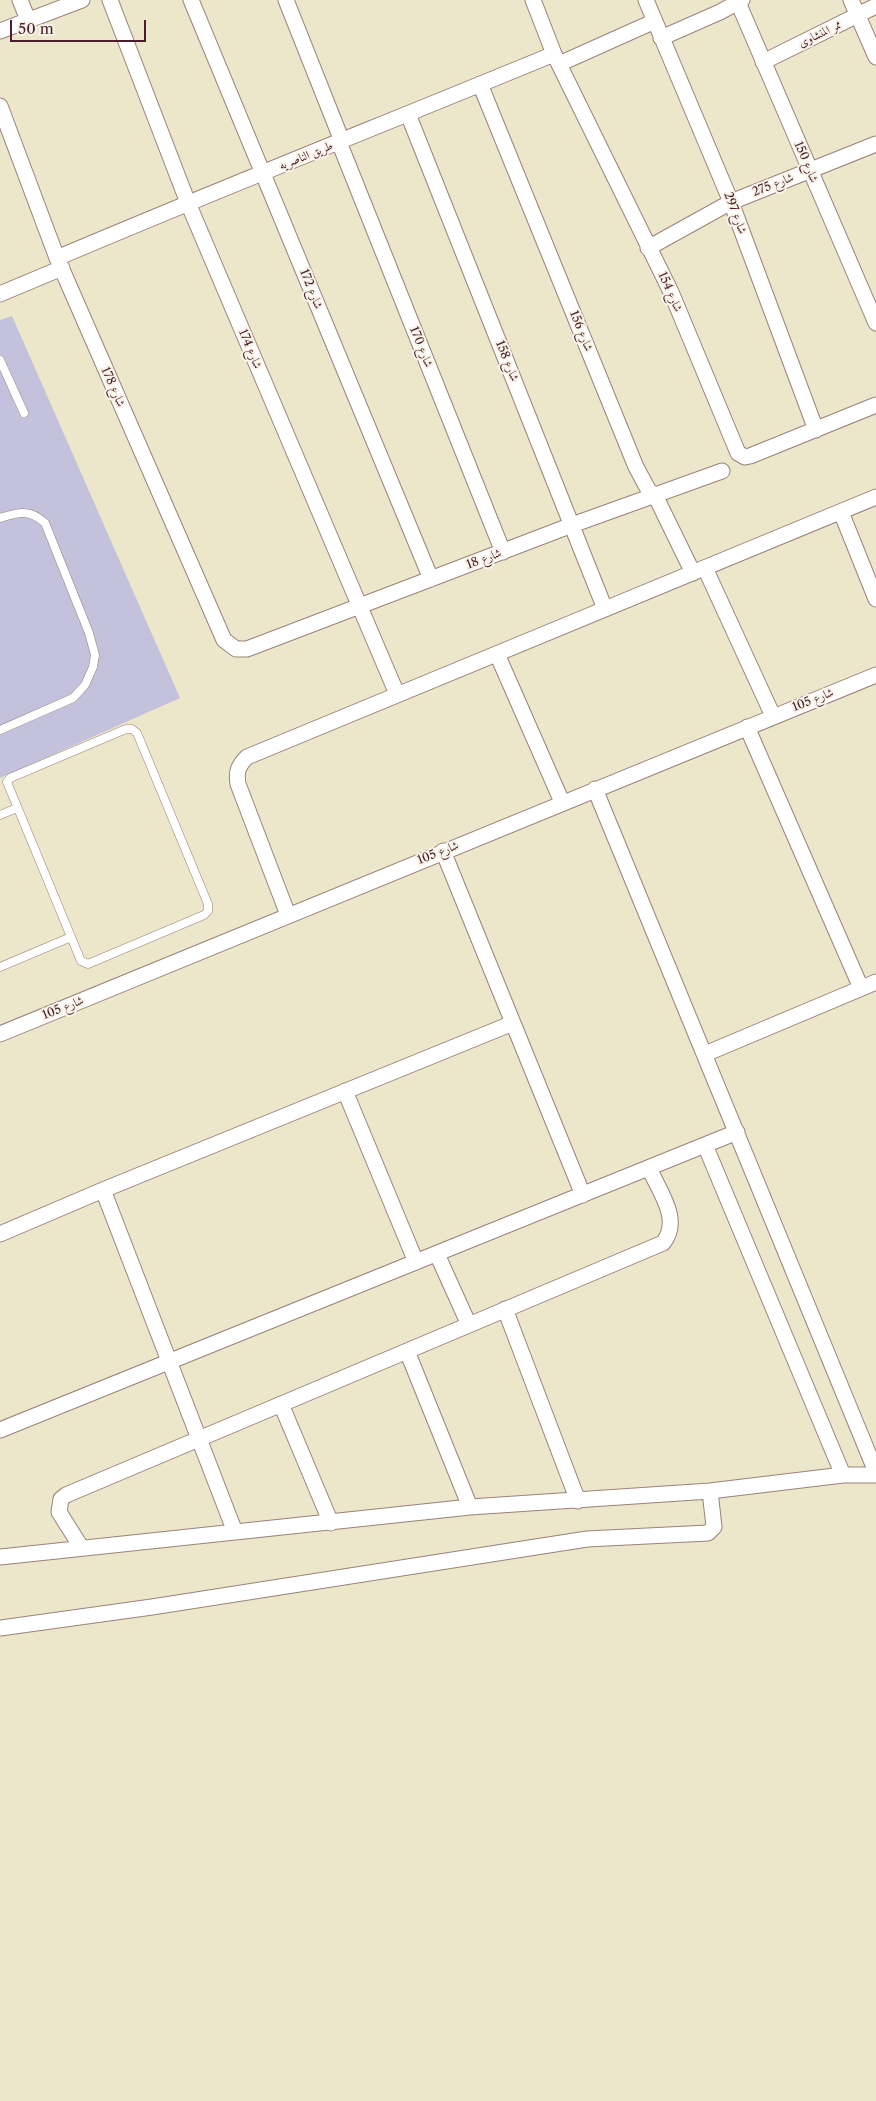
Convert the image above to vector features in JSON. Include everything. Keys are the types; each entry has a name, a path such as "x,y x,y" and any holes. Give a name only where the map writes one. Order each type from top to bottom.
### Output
{"street":[{"path":"20,0 28,20"},
{"path":"0,31 82,0"},
{"name":"شارع 174","path":"110,0 188,203 397,694"},
{"name":"شارع 172","path":"191,0 431,579"},
{"name":"شارع 170","path":"286,0 340,142 503,552"},
{"name":"شارع 154","path":"533,0 556,59 671,292 738,454 745,457 750,456 876,405"},
{"name":"شارع 297","path":"646,0 731,202 816,430"},
{"path":"851,0 876,57"},
{"path":"661,38 720,12 739,1"},
{"name":"شارع 150","path":"739,1 763,62 876,323"},
{"name":"ممر المنشاوى","path":"763,62 876,6"},
{"name":"طريق الناصريه","path":"0,294 60,263 188,203 480,84 556,59 655,21"},
{"name":"شارع 156","path":"480,84 636,467 649,491 655,495 699,570 772,716"},
{"name":"شارع 178","path":"0,106 60,263 224,640 236,650 247,649"},
{"name":"شارع 158","path":"408,114 605,609"},
{"name":"شارع 275","path":"648,248 731,202 876,144"},
{"name":"شارع 18","path":"247,649 572,525 722,471"},
{"path":"288,915 238,784 236,773 240,764 247,756 876,497"},
{"path":"841,512 876,599"},
{"path":"497,654 562,802"},
{"name":"شارع 105","path":"0,1034 562,802 876,675"},
{"path":"747,727 860,988"},
{"path":"0,1557 470,1507 710,1491 843,1475 876,1473 705,1054 594,789"},
{"path":"442,852 583,1195"},
{"path":"705,1054 876,982"},
{"path":"0,1234 102,1190 513,1023"},
{"path":"345,1091 416,1262"},
{"path":"0,1430 737,1132"},
{"path":"704,1145 843,1475"},
{"path":"81,1548 59,1512 61,1499 66,1495 663,1243 669,1235 672,1223 649,1168"},
{"path":"102,1190 235,1532"},
{"path":"437,1254 469,1325"},
{"path":"505,1309 578,1501"},
{"path":"407,1351 470,1507"},
{"path":"281,1404 331,1523"},
{"path":"0,1628 152,1607 587,1539 708,1533 714,1527 710,1491"}],"lane":[{"path":"0,360 24,413"},
{"path":"0,518 17,512 26,512 44,523 89,633 94,655 90,678 73,698 0,730"},
{"path":"126,729 132,729 137,733 208,904 208,910 204,916 84,964 81,961 17,808 7,782 10,778 126,729"},
{"path":"0,815 17,808"},
{"path":"0,967 71,937"}],"shaded area":[{"path":"12,316 180,698 0,778 0,320"}]}
